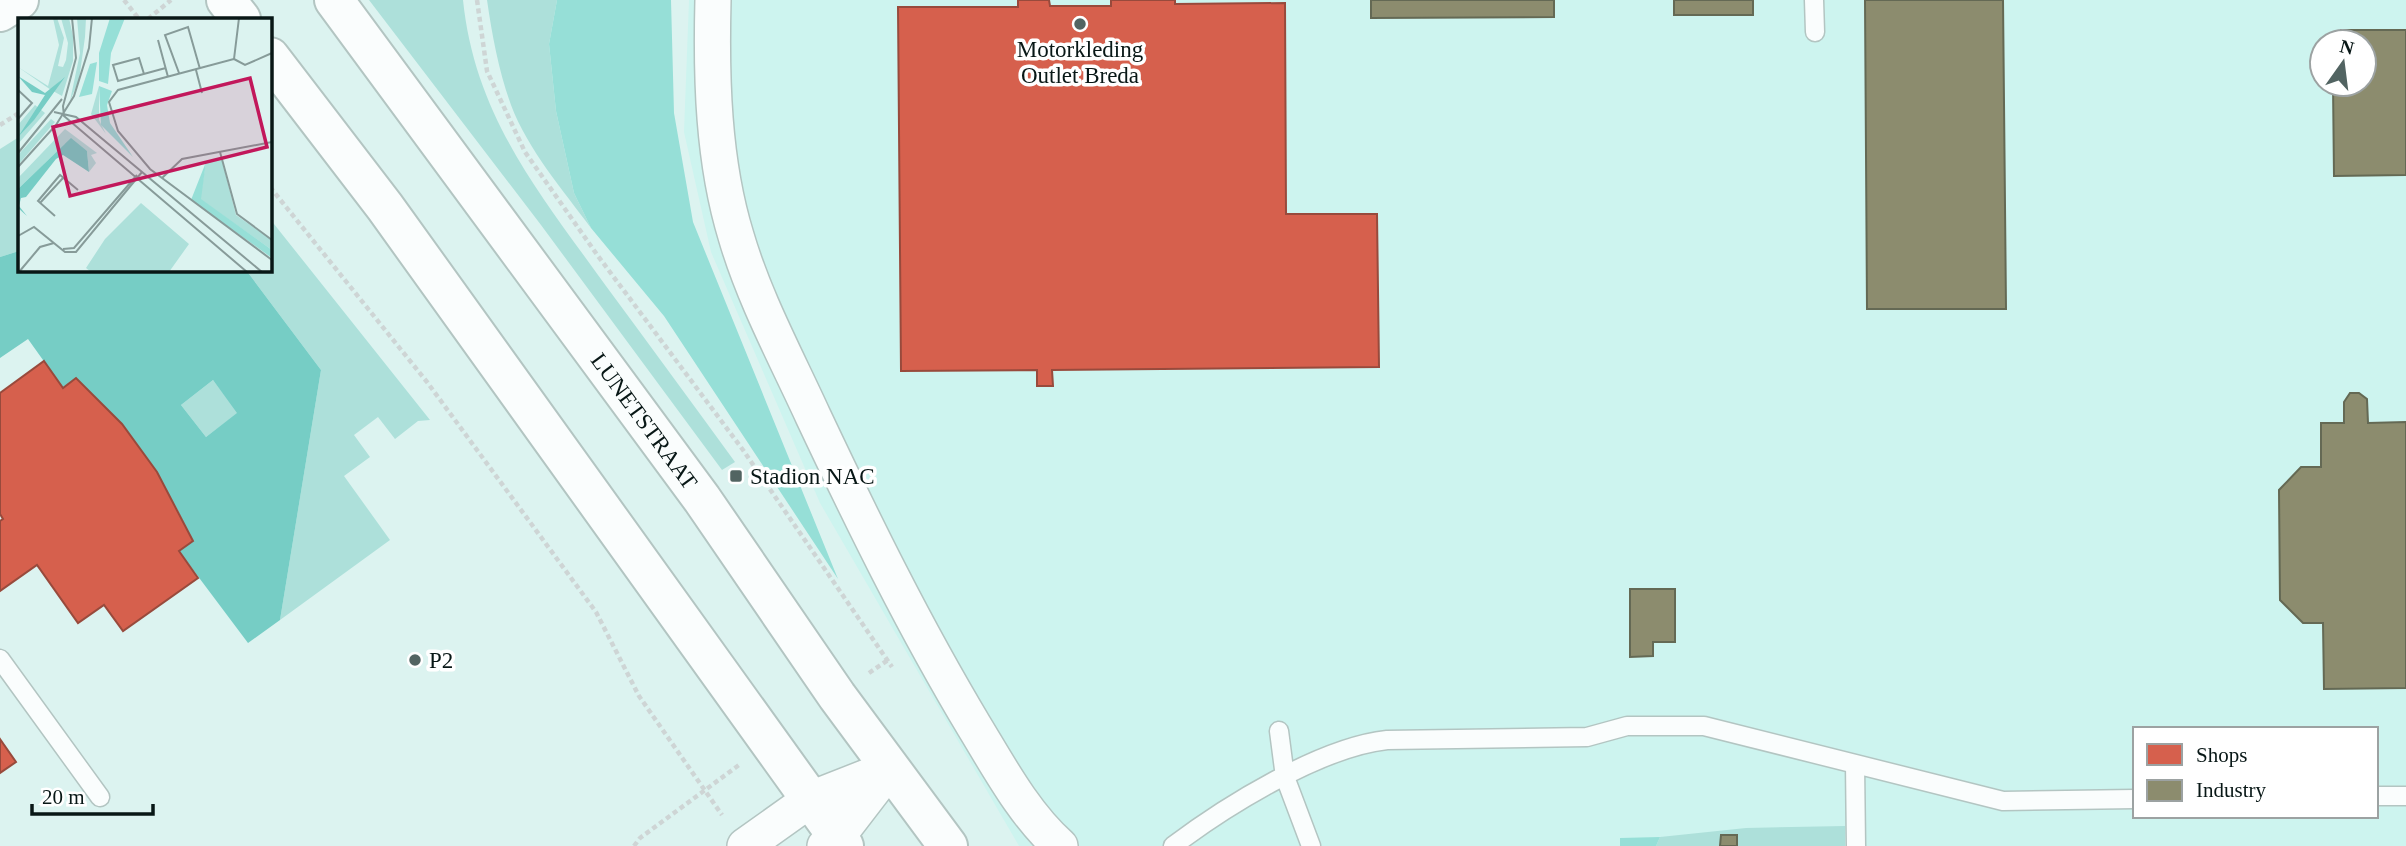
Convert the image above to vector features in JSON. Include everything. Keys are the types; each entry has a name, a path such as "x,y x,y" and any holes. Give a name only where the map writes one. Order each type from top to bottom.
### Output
{"main road":[{"path":"0,12 19,0"},
{"path":"226,0 240,18"},
{"name":"LUNETSTRAAT","path":"334,0 702,499 837,696 948,846"},
{"path":"271,58 385,207 811,799 835,843"}],"street":[{"path":"713,0 712,61 719,148 735,236 751,278 831,454 919,632 993,756 1038,824 1060,846"},
{"path":"736,833 811,799 890,768"},
{"path":"835,843 890,768"}],"lane":[{"path":"1814,0 1815,32"},
{"path":"0,659 100,797"},
{"path":"1173,846 1285,776 1332,753 1358,744 1587,737 1627,726 1704,726 2003,801 2133,799"},
{"path":"1279,731 1285,776 1311,846"},
{"path":"1855,764 1857,846"},
{"path":"2378,796 2406,796"}],"path":[{"path":"124,0 138,18"},
{"path":"149,18 171,0"},
{"path":"477,0 487,71 525,152 598,256 743,450 895,671"},
{"path":"0,125 18,114"},
{"path":"271,188 427,382 596,612 639,696 736,833"},
{"path":"634,846 640,838 704,790"}],"shaded area":[{"path":"369,0 463,0 470,42 481,81 514,152 558,219 735,462 722,470 541,225"},
{"path":"487,0 557,0 549,44 556,111 574,193 591,228 547,169 518,122 499,67"},
{"path":"557,0 671,0 674,113 693,222 838,579 664,316 591,228 574,193 556,111 549,44"},
{"path":"689,0 2406,0 2406,846 1019,846 820,503 711,252 684,132"},
{"path":"18,138 18,251 0,257 0,149"},
{"path":"271,220 430,420 418,421 395,439 378,417 354,435 370,457 344,476 390,540 280,620 321,370 247,271 271,271"},
{"path":"18,251 18,271 247,271 321,370 280,620 248,643 179,551 193,541 182,518 157,474 112,415 76,379 63,388 28,339 0,358 0,257","holes":["213,380 237,413 206,437 181,405"]},
{"path":"213,380 238,413 206,437 181,405"},
{"path":"1845,826 1845,846 1656,846 1660,837 1746,828"},
{"path":"1660,837 1656,846 1620,846 1620,838"}],"building: Shops":[{"path":"1018,0 1049,0 1050,6 1111,6 1111,0 1175,0 1175,4 1285,3 1286,214 1377,214 1379,367 1052,370 1053,386 1037,386 1037,370 901,371 898,7 1018,7"},
{"path":"44,361 63,388 76,378 122,424 157,472 193,541 179,551 198,578 123,631 104,605 78,623 37,565 0,591 0,521 3,519 0,514 0,393"},
{"path":"0,739 16,762 0,773"}],"building: Industry":[{"path":"1371,0 1554,0 1554,17 1371,18"},
{"path":"1674,0 1753,0 1753,15 1674,15"},
{"path":"1865,0 2003,0 2006,309 1867,309"},
{"path":"2378,30 2406,30 2406,175 2334,176 2333,98 2378,98"},
{"path":"2350,393 2359,393 2367,399 2368,423 2406,422 2406,688 2324,689 2323,623 2303,623 2280,600 2279,490 2301,467 2321,467 2321,423 2344,423 2344,402"},
{"path":"1630,589 1675,589 1675,642 1653,642 1653,656 1630,657"},
{"path":"1721,835 1737,835 1737,846 1720,846"}],"place":[{"name":"Motorkleding Outlet Breda","path":"1080,24"},
{"name":"Stadion NAC","path":"736,476"},
{"name":"P2","path":"415,660"}]}
